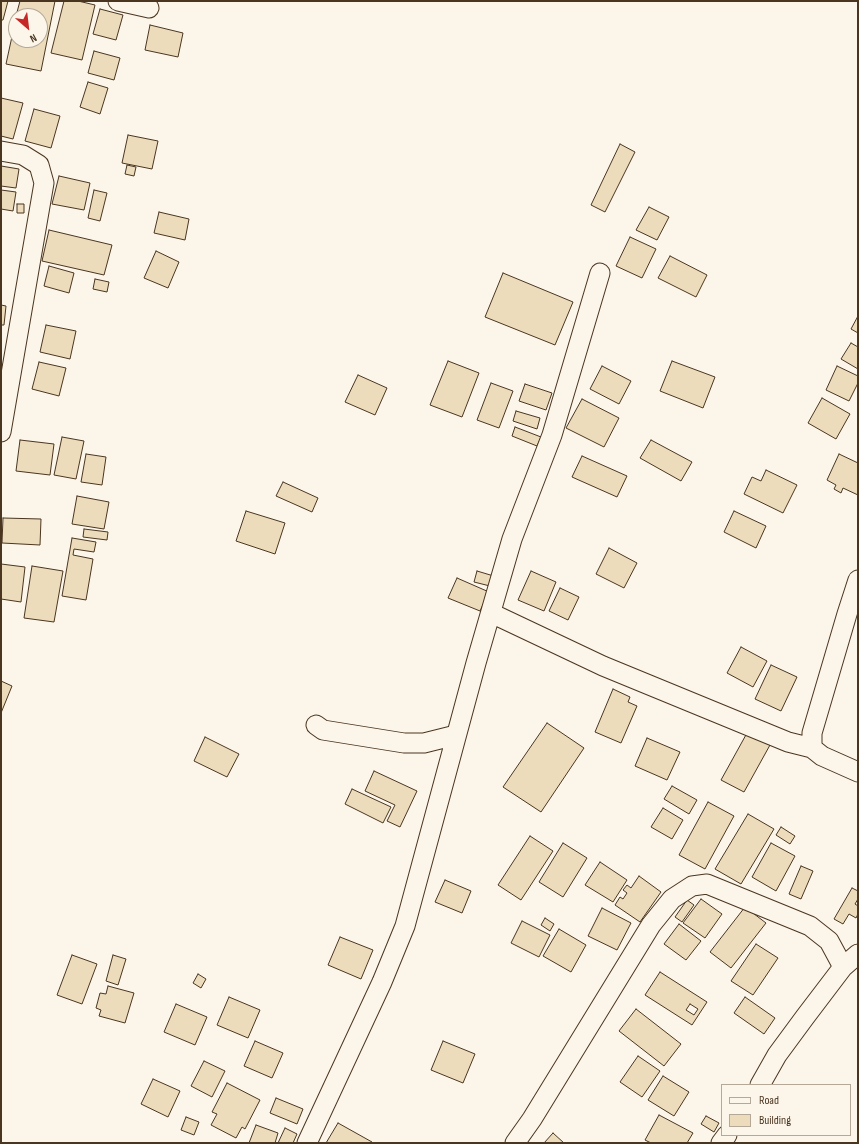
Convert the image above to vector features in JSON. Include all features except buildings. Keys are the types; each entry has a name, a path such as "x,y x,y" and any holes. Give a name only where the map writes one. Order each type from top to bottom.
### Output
{"street":[{"path":"118,1 149,8"},
{"path":"1,152 23,155 39,165 44,183 2,421"},
{"path":"307,1143 382,982 405,926 456,735 512,539 552,435 600,273"},
{"path":"812,748 812,733 858,580"},
{"path":"491,613 610,669 788,742 812,748 822,756 858,772"},
{"path":"316,725 323,730 404,743 424,743 456,735"},
{"path":"514,1143 532,1119 651,925 672,899 692,886 707,884 810,926 829,941 843,967"},
{"path":"761,1084 777,1055 843,967 858,954"}]}
